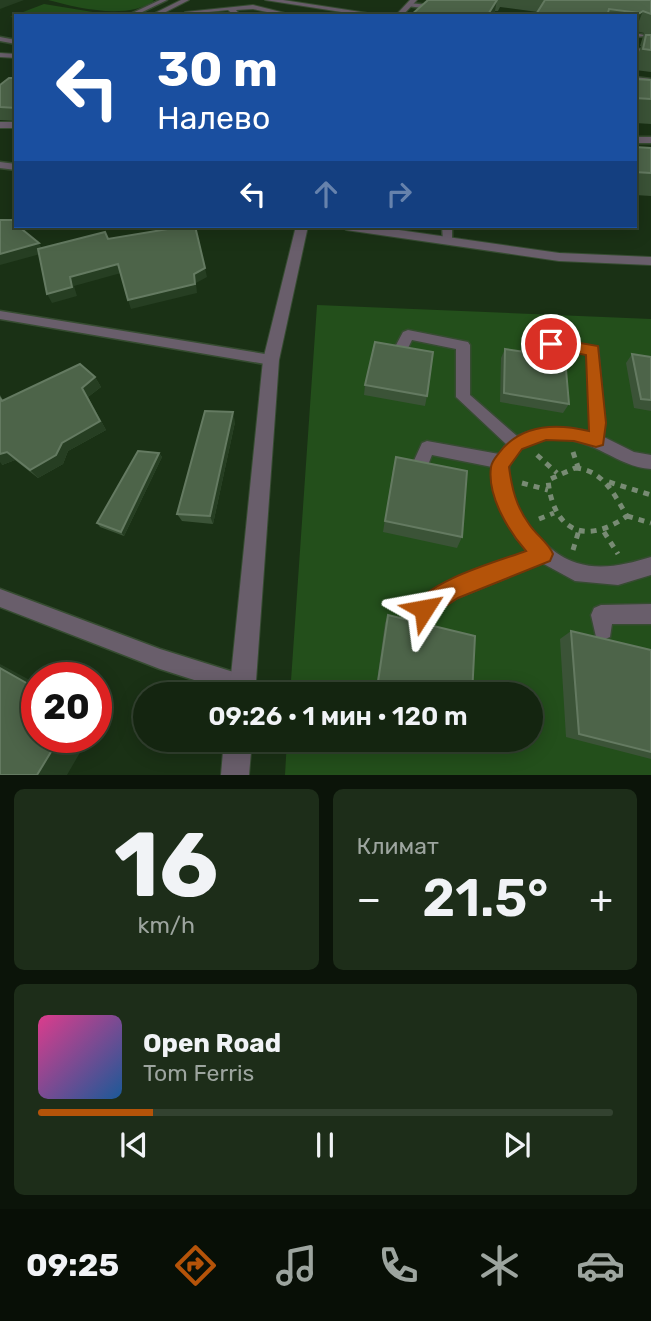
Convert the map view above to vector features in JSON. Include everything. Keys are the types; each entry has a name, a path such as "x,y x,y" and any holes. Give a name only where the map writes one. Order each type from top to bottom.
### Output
{"street":[{"path":"156,14 186,0"},
{"path":"268,0 369,14"},
{"path":"188,12 253,8 284,13 293,4"},
{"path":"168,8 195,14"},
{"path":"229,8 236,14"},
{"path":"243,682 271,360 302,228"},
{"path":"360,228 559,257 651,261"},
{"path":"235,775 237,752"}],"lane":[{"path":"133,14 164,0"},
{"path":"412,2 448,9"},
{"path":"447,228 448,241"},
{"path":"0,314 271,360"},
{"path":"402,347 408,335 463,345 463,397 516,444"},
{"path":"528,356 530,340 593,350 598,423 596,440"},
{"path":"651,462 636,462 596,440 574,434 545,433 516,444 500,466 503,496 522,532 543,554 575,572 618,576 651,566"},
{"path":"421,465 427,449 503,461"},
{"path":"424,609 451,591 543,554"},
{"path":"0,598 221,682"},
{"path":"603,629 601,615 651,614"}],"path":[{"path":"627,516 616,527 597,534 575,529 556,516 548,495 548,480 561,470 574,467 592,470 608,482 651,495"},
{"path":"608,482 627,516 651,523"}],"green space":[{"path":"48,0 154,1 130,10 102,11"},
{"path":"44,4 99,13 97,14 18,14"},
{"path":"317,305 651,319 651,775 285,775 286,752 543,752 543,682 291,682"}],"building":[{"path":"428,0 497,0 488,14 412,14"},
{"path":"545,0 651,0 651,14 609,9 608,14 536,14"},
{"path":"646,35 651,35 651,50 643,49"},
{"path":"9,78 14,78 14,108 0,107 0,85"},
{"path":"637,79 651,80 651,99 637,98"},
{"path":"637,147 651,148 651,173 637,172"},
{"path":"0,220 12,220 14,228 20,228 39,243 0,254"},
{"path":"174,228 195,228 205,268 194,274 195,284 128,300 118,264 70,277 72,287 47,294 38,249 105,232 108,239"},
{"path":"375,342 433,352 427,396 365,385"},
{"path":"505,349 565,358 569,404 504,393"},
{"path":"632,354 651,357 651,400 641,399"},
{"path":"80,364 95,377 82,388 100,421 62,443 56,455 30,470 7,452 0,454 0,398 2,401"},
{"path":"205,411 233,412 210,516 177,514"},
{"path":"138,451 159,453 121,532 97,523"},
{"path":"396,457 467,471 462,537 385,521"},
{"path":"388,615 475,636 473,682 378,682"},
{"path":"571,631 651,650 651,752 579,734"},
{"path":"0,668 21,680 21,753 50,753 37,775 0,775"}],"route":[{"path":"424,609 451,591 543,554 522,532 503,496 500,466 516,444 545,433 574,434 596,440 598,423 593,350 551,344"}]}
